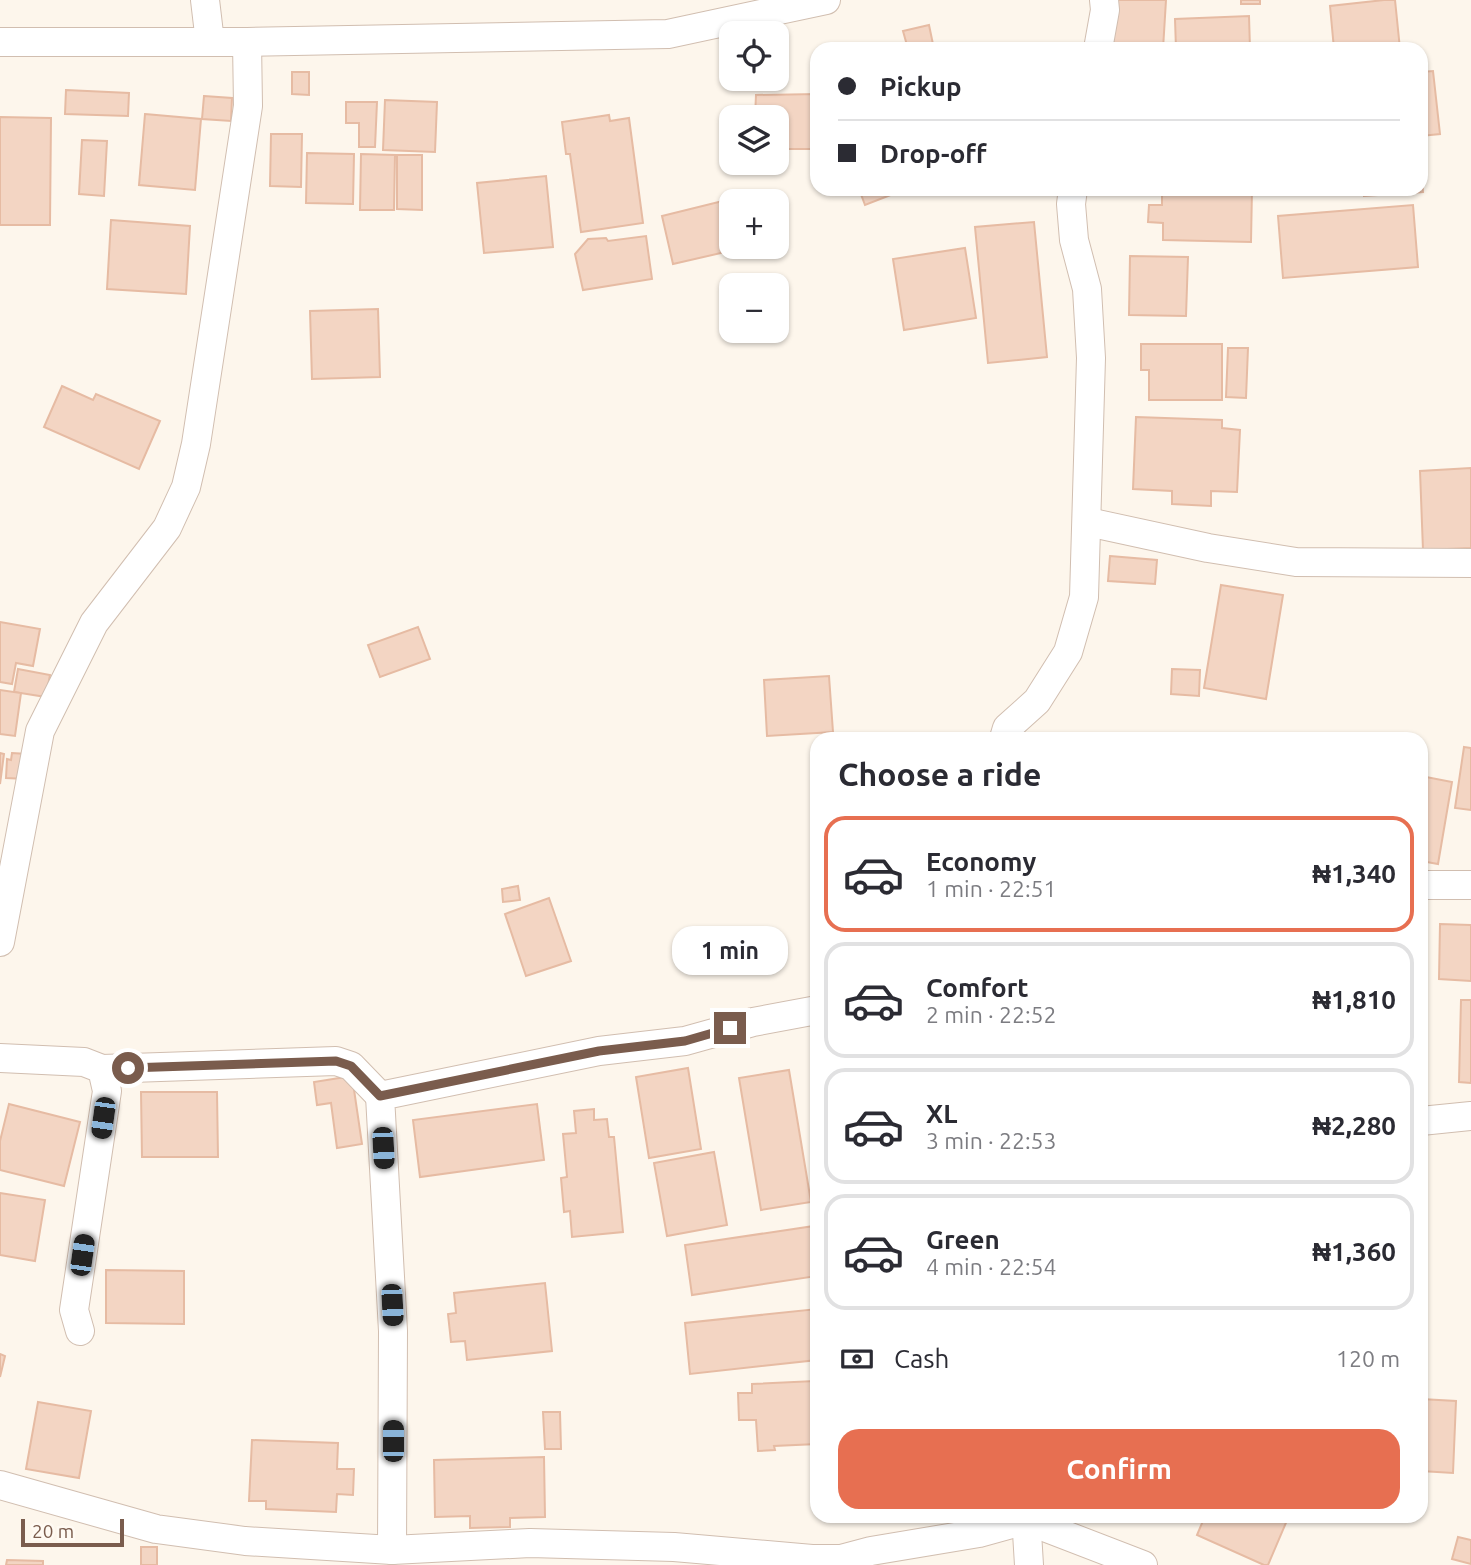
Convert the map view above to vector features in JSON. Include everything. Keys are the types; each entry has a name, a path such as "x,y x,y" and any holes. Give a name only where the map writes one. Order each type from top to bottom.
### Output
{"street":[{"path":"205,0 210,42"},
{"path":"0,42 247,42 668,34 738,9 826,0"},
{"path":"1099,42 1105,10 1104,0"},
{"path":"0,942 9,839 40,731 94,623 167,528 186,487 196,443 248,106 247,42"},
{"path":"1006,732 1037,701 1068,652 1084,597 1091,358 1087,289 1074,240 1073,196"},
{"path":"1088,522 1208,548 1296,562 1471,563"},
{"path":"1428,885 1471,885"},
{"path":"380,1096 599,1051 685,1041 753,1022 810,1011"},
{"path":"0,1058 84,1062 102,1069 336,1061 351,1066 380,1096 393,1331 401,1557"},
{"path":"80,1331 74,1310 107,1091 102,1069"},
{"path":"1428,1120 1471,1116"},
{"path":"0,1485 156,1529 401,1557 530,1543 674,1556 841,1559 871,1551 979,1534 1011,1523"},
{"path":"1026,1523 1029,1565"},
{"path":"1038,1523 1143,1565"}],"building":[{"path":"1115,0 1166,0 1163,42 1112,42"},
{"path":"1241,0 1260,0 1260,4 1241,4"},
{"path":"1395,0 1399,42 1333,42 1330,6"},
{"path":"1249,16 1250,42 1176,42 1175,19"},
{"path":"929,25 933,42 906,42 903,31"},
{"path":"1428,71 1433,71 1440,134 1428,135"},
{"path":"292,72 309,72 309,95 292,94"},
{"path":"66,90 129,93 128,116 65,114"},
{"path":"810,94 810,149 789,149 789,105 756,105 756,95"},
{"path":"204,96 232,98 231,121 202,119"},
{"path":"385,100 437,102 435,152 383,150"},
{"path":"346,102 377,102 375,147 359,147 359,123 346,123"},
{"path":"145,114 201,119 195,190 139,185"},
{"path":"609,115 610,121 629,118 643,223 581,232 570,154 566,154 562,122"},
{"path":"0,117 51,118 50,225 0,225"},
{"path":"271,134 302,134 301,187 270,186"},
{"path":"82,140 107,141 104,196 79,194"},
{"path":"307,153 354,154 353,204 306,203"},
{"path":"361,154 395,155 394,210 360,210"},
{"path":"397,155 422,155 422,210 397,209"},
{"path":"546,176 553,247 484,253 477,183"},
{"path":"862,196 888,196 865,205"},
{"path":"1162,196 1252,196 1251,242 1163,240 1163,223 1148,222 1149,205 1162,205"},
{"path":"719,202 719,253 673,264 662,216"},
{"path":"1413,205 1418,267 1283,278 1278,216"},
{"path":"111,220 190,226 186,294 107,289"},
{"path":"1034,222 1047,357 988,363 975,227"},
{"path":"646,236 652,279 583,290 575,254 588,239 606,238 608,241"},
{"path":"965,248 976,318 904,330 893,259"},
{"path":"1130,256 1188,257 1186,316 1129,315"},
{"path":"378,309 380,377 312,379 310,311"},
{"path":"1141,344 1222,344 1222,400 1149,400 1149,370 1141,370"},
{"path":"1228,348 1248,348 1246,398 1226,397"},
{"path":"62,386 93,400 96,394 160,421 139,469 44,427"},
{"path":"1136,417 1222,420 1222,428 1240,430 1237,492 1211,491 1211,506 1172,504 1172,491 1133,489"},
{"path":"1471,468 1471,548 1423,550 1420,471"},
{"path":"1110,556 1157,560 1155,584 1108,581"},
{"path":"1221,585 1283,595 1266,699 1204,688"},
{"path":"0,622 40,629 33,666 16,663 12,684 0,682"},
{"path":"418,627 430,659 380,677 368,645"},
{"path":"18,669 50,675 46,697 14,692"},
{"path":"1172,669 1200,670 1199,696 1171,694"},
{"path":"829,676 833,732 767,736 764,680"},
{"path":"0,690 21,693 15,736 0,734"},
{"path":"1464,747 1471,748 1471,810 1455,808"},
{"path":"0,753 4,754 0,784"},
{"path":"12,753 27,754 26,779 6,778 7,759 11,760"},
{"path":"1428,777 1452,782 1438,864 1428,862"},
{"path":"518,886 520,900 503,902 502,889"},
{"path":"549,898 571,961 526,976 505,914"},
{"path":"1440,924 1471,925 1471,981 1439,979"},
{"path":"1461,1000 1471,1000 1471,1083 1459,1082"},
{"path":"688,1068 701,1149 649,1158 636,1077"},
{"path":"789,1070 810,1202 761,1210 739,1078"},
{"path":"352,1076 362,1144 337,1148 331,1103 317,1105 314,1082"},
{"path":"141,1092 217,1092 218,1157 142,1157"},
{"path":"9,1104 80,1122 64,1186 0,1170 0,1141"},
{"path":"537,1104 544,1160 420,1177 413,1120"},
{"path":"594,1109 594,1120 607,1119 609,1137 614,1137 623,1232 572,1237 570,1211 564,1212 561,1178 567,1177 563,1134 576,1133 574,1111"},
{"path":"714,1152 727,1225 667,1236 654,1163"},
{"path":"0,1193 45,1200 35,1261 0,1255"},
{"path":"810,1227 810,1277 692,1295 685,1245"},
{"path":"106,1270 184,1271 184,1324 106,1323"},
{"path":"545,1283 552,1351 467,1360 465,1341 451,1342 448,1314 456,1313 454,1293"},
{"path":"810,1310 810,1361 690,1374 685,1323"},
{"path":"0,1354 5,1356 0,1377"},
{"path":"810,1381 810,1444 774,1446 775,1450 758,1451 756,1420 739,1420 738,1393 752,1393 752,1384"},
{"path":"1428,1399 1456,1401 1453,1473 1428,1471"},
{"path":"38,1402 91,1411 79,1478 26,1469"},
{"path":"543,1412 560,1412 561,1449 545,1449"},
{"path":"252,1440 338,1443 337,1469 354,1469 353,1495 337,1494 336,1512 266,1509 266,1501 249,1501"},
{"path":"544,1457 545,1517 510,1518 510,1527 470,1528 470,1516 435,1517 434,1460"},
{"path":"1202,1523 1286,1523 1268,1565 1197,1535"},
{"path":"1458,1537 1471,1540 1471,1564 1452,1559"},
{"path":"141,1547 157,1547 157,1565 141,1565"},
{"path":"7,1560 43,1561 43,1565 6,1565"}],"route":[{"path":"128,1068 336,1061 351,1066 380,1096 599,1051 685,1041 730,1028"}]}
